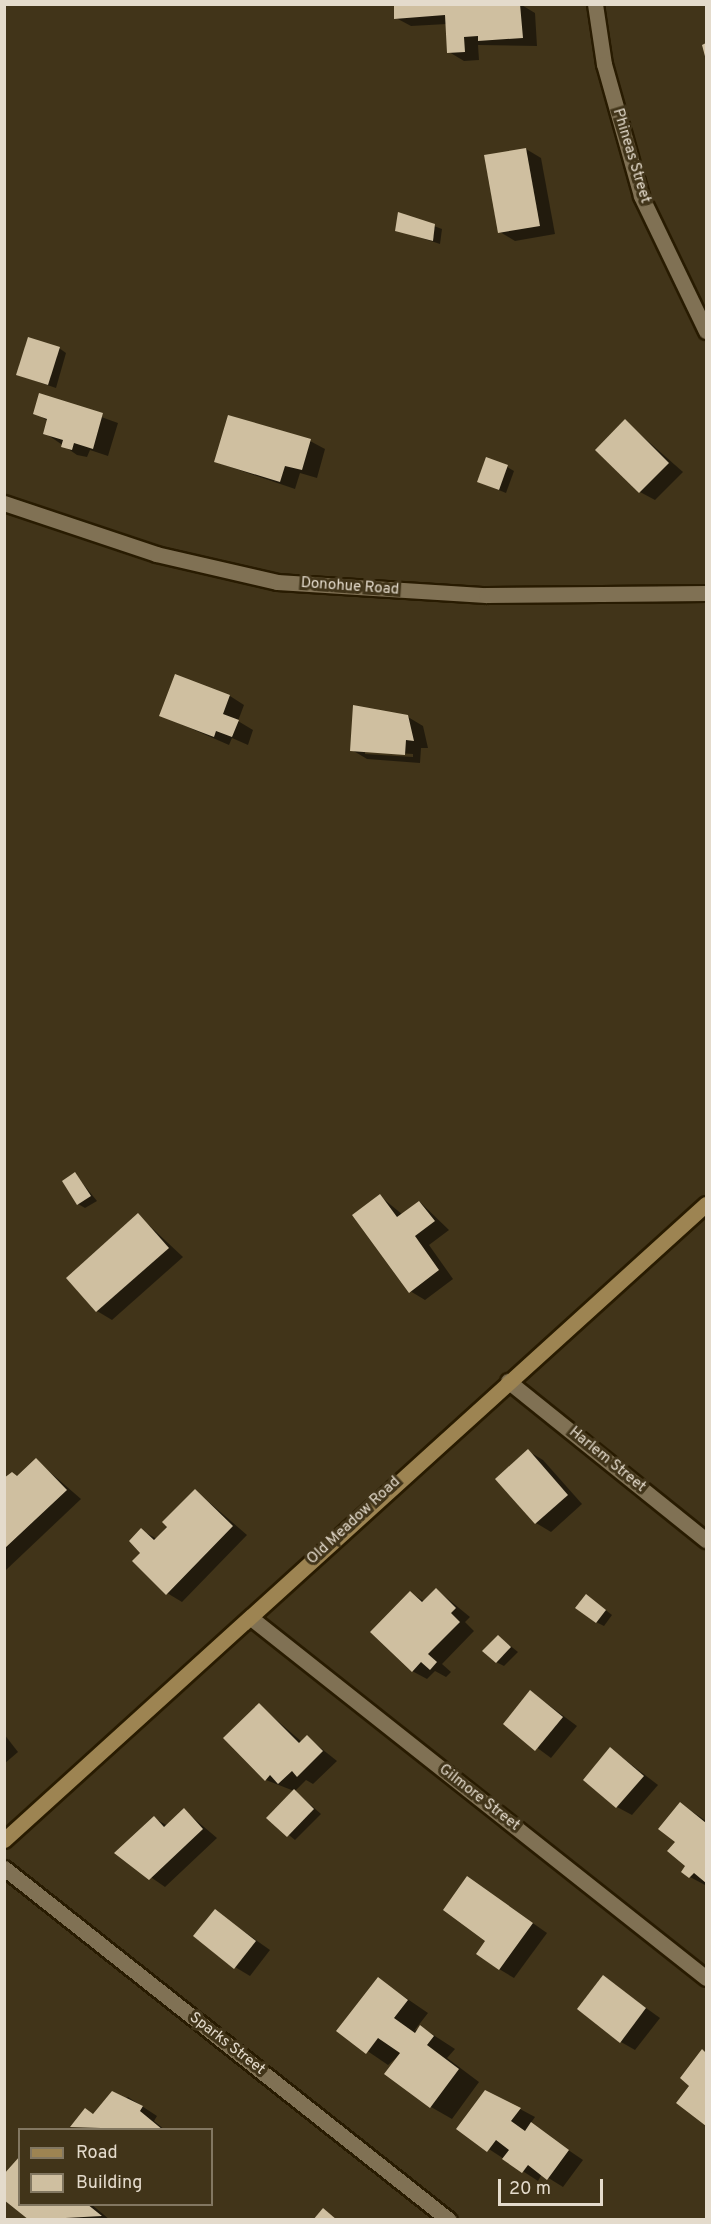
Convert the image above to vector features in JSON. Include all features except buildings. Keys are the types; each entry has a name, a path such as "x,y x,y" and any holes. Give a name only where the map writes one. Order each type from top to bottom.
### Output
{"street":[{"name":"Phineas Street","path":"595,4 604,64 641,196 706,331"},
{"name":"Donohue Road","path":"4,503 156,554 277,582 486,595 706,592"},
{"name":"Old Meadow Road","path":"4,1840 251,1618 507,1381 706,1204"},
{"name":"Harlem Street","path":"507,1381 706,1540"},
{"name":"Gilmore Street","path":"251,1618 706,1978"},
{"name":"Sparks Street","path":"4,1868 449,2220"}]}
